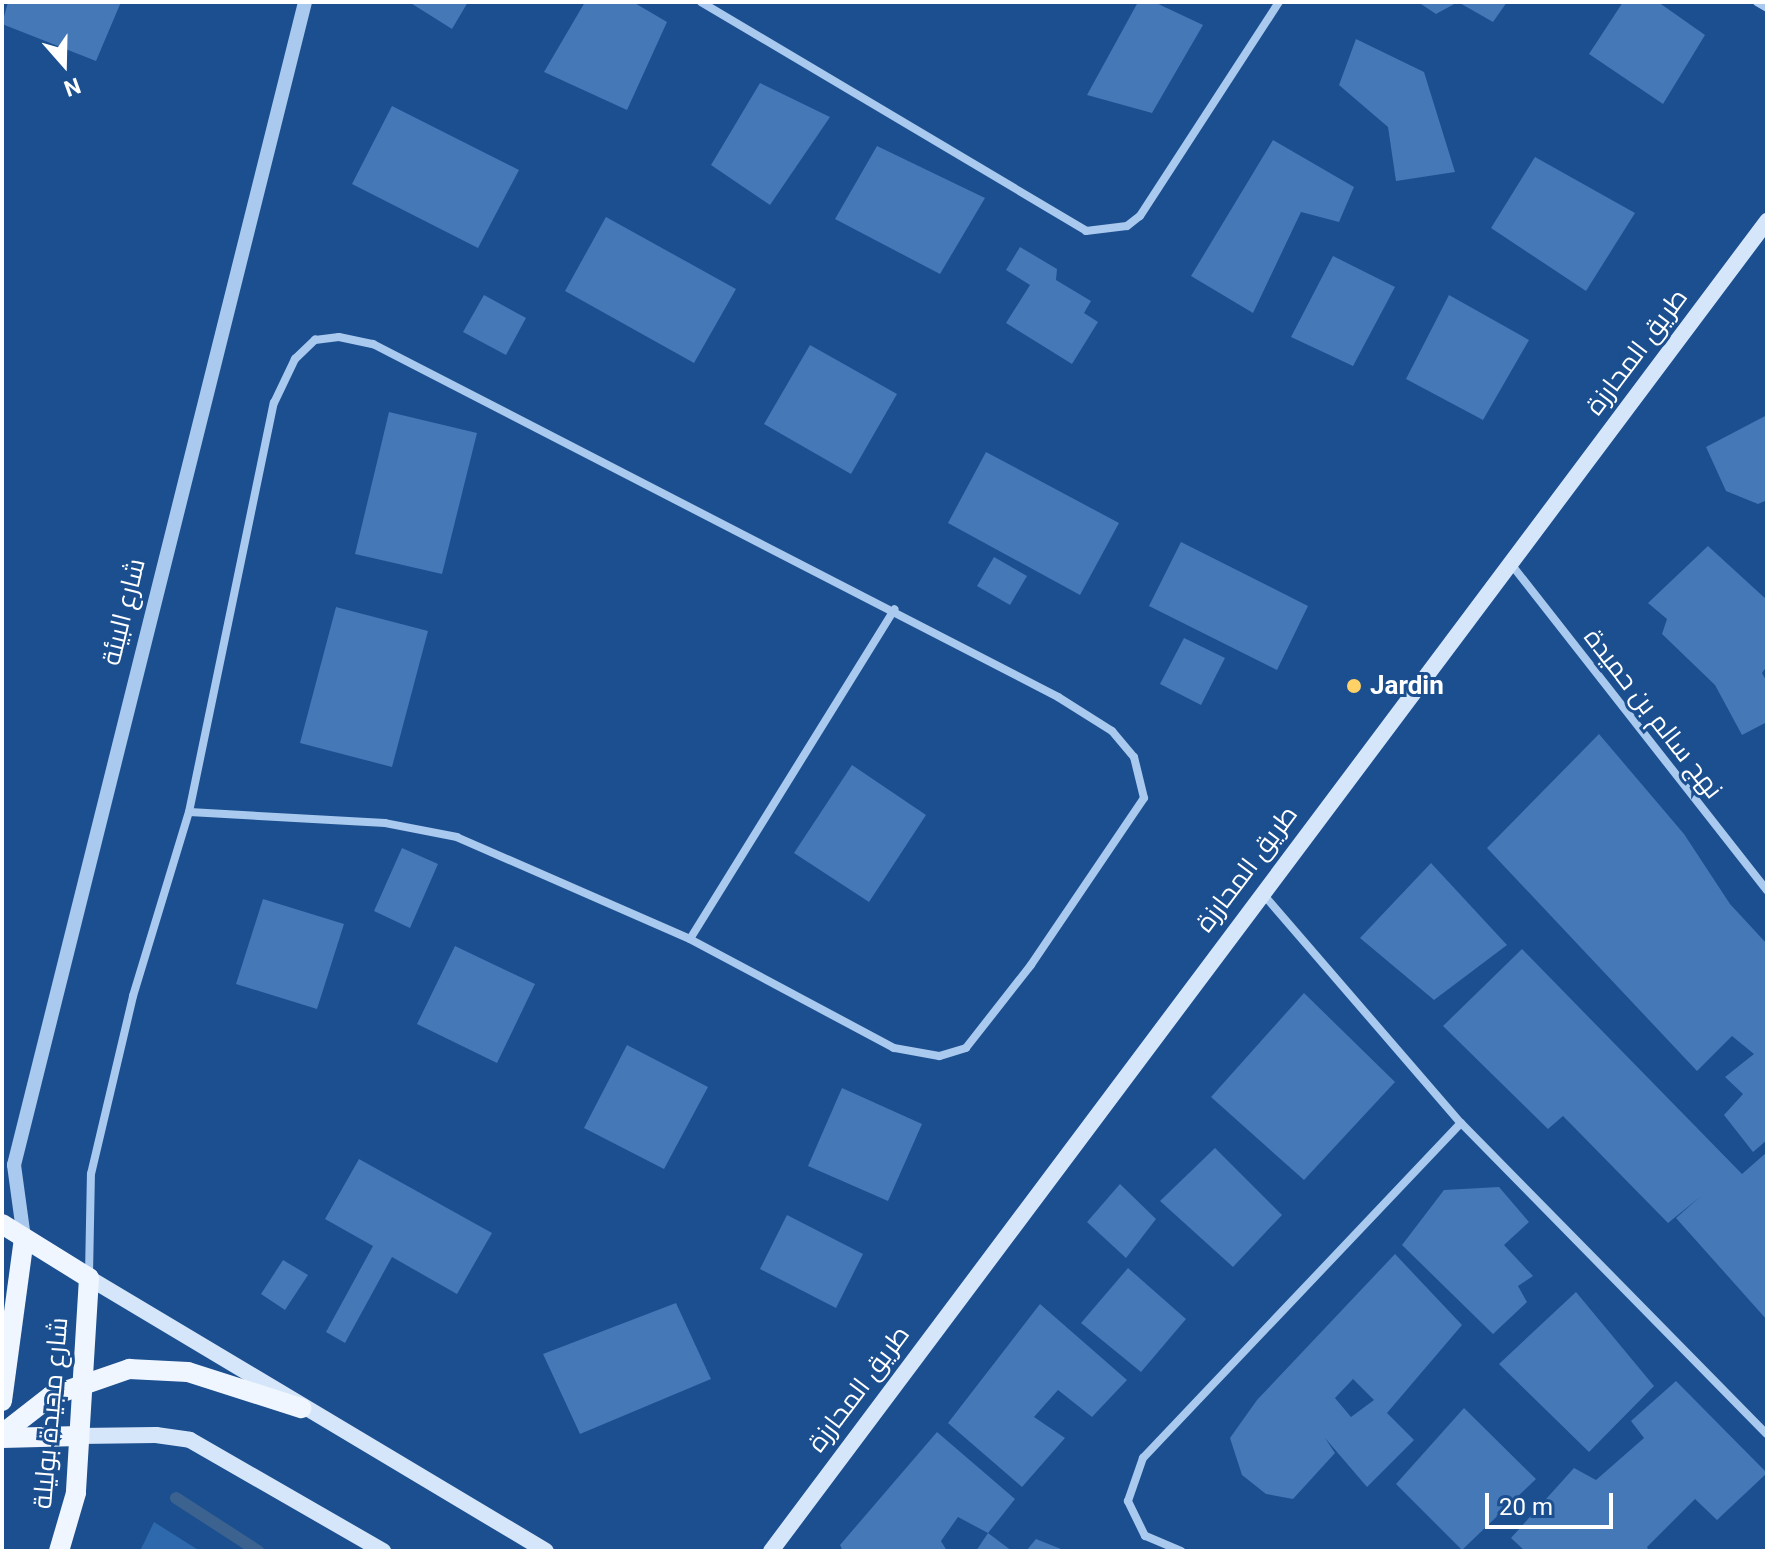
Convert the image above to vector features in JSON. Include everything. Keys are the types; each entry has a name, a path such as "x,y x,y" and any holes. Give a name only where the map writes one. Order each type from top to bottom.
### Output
{"main road":[{"name":"طريق المحارزة","path":"771,1551 1508,561 1767,221"},
{"path":"2,1224 301,1408 546,1551"},
{"name":"شارع مجيدة بوليلة","path":"2,1401 24,1238"},
{"name":"شارع مجيدة بوليلة","path":"59,1551 76,1493 89,1278"},
{"path":"2,1436 51,1396 83,1382 129,1369 188,1372 301,1408"},
{"path":"2,1436 156,1435 190,1440 383,1551"}],"street":[{"name":"شارع البيئة","path":"24,1238 14,1165 305,2"},
{"path":"701,2 1086,231 1127,226 1140,216 1279,2"},
{"path":"1757,2 1767,8"},
{"path":"89,1278 91,1174 133,996 189,812 274,403 295,359 322,337 373,344 895,609 1112,731 1142,776 1139,812 1031,965 958,1053 919,1056 894,1048 690,939 457,837 385,823 189,812"},
{"name":"نهج سالم بن حميدة","path":"1508,561 1767,891"},
{"path":"690,939 895,609"},
{"path":"1261,891 1461,1123 1767,1434"},
{"path":"1181,1551 1145,1536 1128,1501 1143,1458 1461,1123"}],"shaded area":[{"path":"154,1522 200,1551 140,1551"}],"building":[{"path":"8,2 121,2 96,61 2,24"},
{"path":"409,2 468,2 452,29"},
{"path":"585,2 633,2 667,22 627,110 544,72"},
{"path":"1138,2 1154,2 1203,25 1152,113 1087,95"},
{"path":"1418,2 1458,2 1436,14"},
{"path":"1458,2 1507,2 1493,22"},
{"path":"1623,2 1658,2 1705,35 1663,104 1589,54"},
{"path":"1356,39 1424,72 1455,172 1396,181 1388,127 1339,85"},
{"path":"760,83 830,117 770,205 711,165"},
{"path":"392,106 519,170 478,248 352,184"},
{"path":"1273,140 1354,187 1339,222 1301,212 1253,313 1191,276"},
{"path":"877,146 985,198 940,274 835,219"},
{"path":"1535,157 1635,213 1586,291 1491,228"},
{"path":"606,217 736,289 694,363 565,291"},
{"path":"1020,247 1057,269 1056,280 1091,301 1084,313 1098,322 1072,364 1006,323 1030,285 1006,270"},
{"path":"1333,256 1395,287 1353,366 1291,337"},
{"path":"484,295 526,318 506,355 463,332"},
{"path":"1449,295 1529,340 1483,420 1406,379"},
{"path":"810,345 897,394 851,474 764,424"},
{"path":"389,412 477,433 442,574 355,554"},
{"path":"1767,415 1767,500 1758,504 1726,491 1706,447"},
{"path":"986,452 1119,523 1080,595 948,523"},
{"path":"1181,542 1308,606 1277,670 1149,606"},
{"path":"1708,546 1767,600 1767,666 1762,673 1767,682 1767,722 1742,735 1715,685 1662,634 1667,619 1648,603"},
{"path":"994,557 1027,576 1010,605 977,586"},
{"path":"336,607 428,631 392,767 300,743"},
{"path":"1184,638 1225,658 1201,705 1160,684"},
{"path":"1599,734 1684,834 1730,904 1767,944 1767,1140 1753,1152 1724,1115 1743,1094 1725,1077 1754,1054 1732,1036 1697,1071 1487,848"},
{"path":"852,765 926,815 869,902 794,853"},
{"path":"402,848 438,864 410,928 374,911"},
{"path":"1431,863 1507,945 1434,1000 1360,938"},
{"path":"263,899 344,924 317,1009 236,984"},
{"path":"455,946 535,984 497,1063 417,1024"},
{"path":"1522,949 1742,1174 1767,1152 1767,1320 1676,1218 1700,1197 1668,1223 1563,1116 1548,1129 1443,1026"},
{"path":"1304,993 1395,1082 1304,1180 1211,1097"},
{"path":"627,1045 708,1087 664,1169 584,1128"},
{"path":"842,1088 922,1124 888,1201 808,1166"},
{"path":"1215,1148 1282,1215 1233,1267 1160,1201"},
{"path":"359,1159 492,1233 457,1294 392,1257 345,1343 326,1332 373,1246 325,1219"},
{"path":"1120,1184 1156,1219 1126,1258 1087,1222"},
{"path":"1499,1187 1529,1222 1504,1245 1533,1276 1518,1286 1527,1302 1493,1334 1402,1245 1444,1190"},
{"path":"787,1215 863,1254 836,1308 760,1269"},
{"path":"1395,1254 1462,1325 1387,1413 1414,1440 1367,1487 1325,1438 1335,1453 1293,1499 1266,1494 1242,1475 1230,1438 1257,1400","holes":["1353,1379 1374,1400 1351,1417 1335,1398"]},
{"path":"283,1260 308,1275 285,1310 261,1294"},
{"path":"1128,1268 1186,1319 1141,1372 1081,1323"},
{"path":"1576,1292 1654,1386 1589,1452 1499,1364"},
{"path":"676,1303 711,1379 580,1434 543,1354"},
{"path":"1040,1304 1127,1380 1092,1417 1058,1390 1034,1417 1065,1438 1022,1487 948,1423"},
{"path":"1676,1381 1767,1473 1717,1520 1695,1499 1647,1547 1649,1551 1525,1551 1511,1538 1574,1468 1596,1480 1644,1438 1631,1421"},
{"path":"1464,1408 1536,1479 1462,1550 1396,1484"},
{"path":"937,1432 1015,1499 988,1533 958,1517 941,1541 947,1551 843,1551 840,1545"},
{"path":"988,1533 1012,1551 976,1551"},
{"path":"1036,1539 1066,1551 1026,1551"}],"waterway":[{"path":"176,1498 258,1551"}],"place":[{"name":"Jardin","path":"1354,686"}]}
